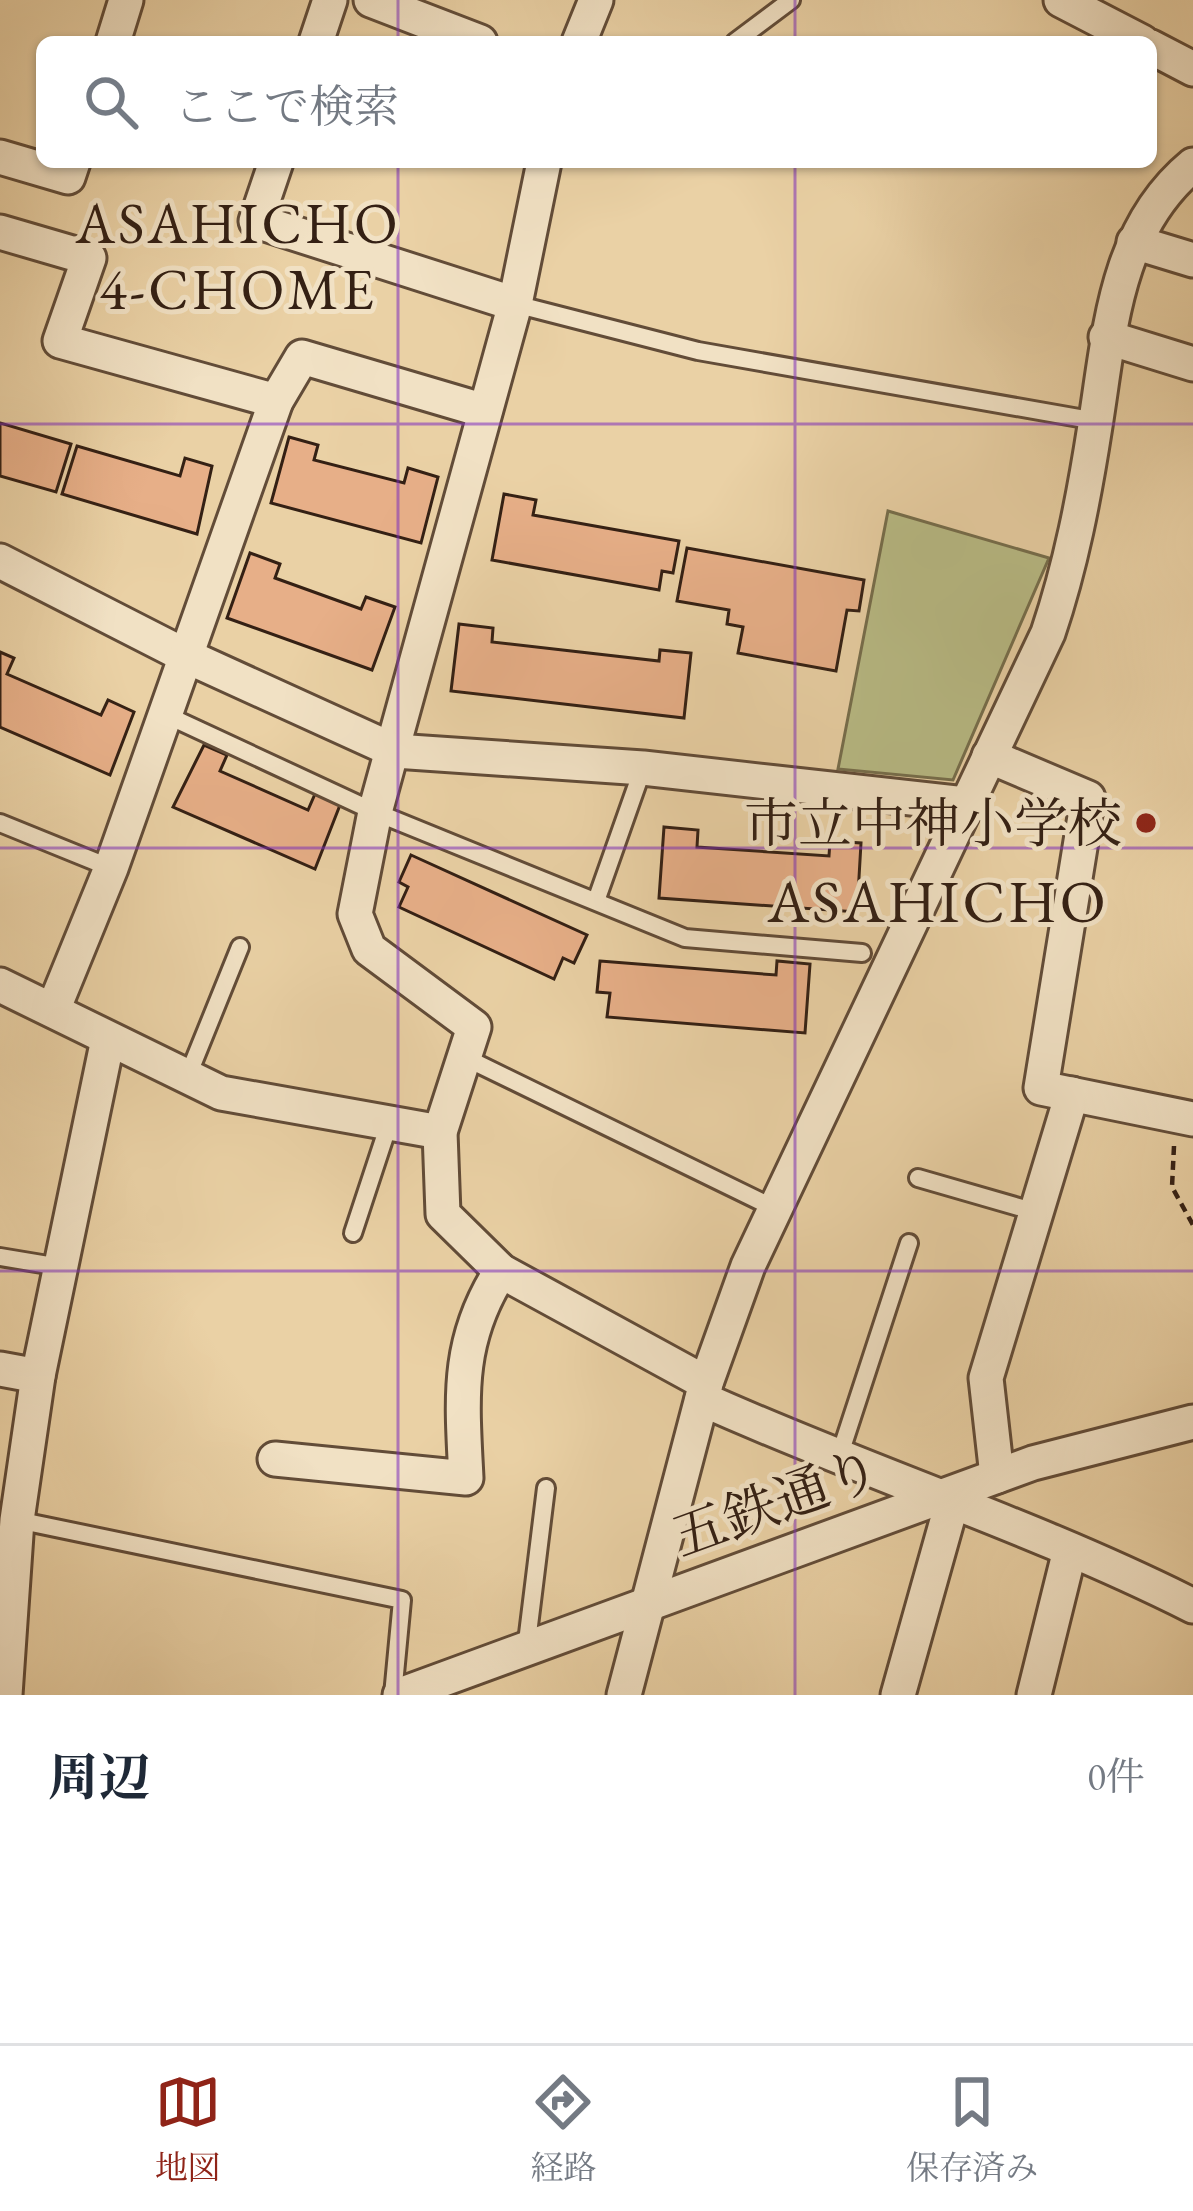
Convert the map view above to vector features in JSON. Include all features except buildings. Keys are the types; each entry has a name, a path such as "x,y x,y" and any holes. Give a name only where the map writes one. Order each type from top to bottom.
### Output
{"street":[{"path":"114,36 126,0"},
{"path":"318,36 330,0"},
{"path":"371,0 464,36"},
{"path":"581,36 596,0"},
{"path":"1061,0 1130,36"},
{"path":"1157,50 1193,69"},
{"path":"0,157 36,168"},
{"path":"624,1695 704,1390 748,1266 1048,633 1071,566 1106,338 1134,242 1193,165"},
{"path":"37,168 68,177 71,168"},
{"path":"274,168 256,221 515,304"},
{"path":"543,168 515,304 375,812 355,914 369,949 474,1027 440,1132 443,1214 501,1271 704,1390 838,1460 1070,1550 1193,1606"},
{"path":"0,232 89,258 60,341 276,400"},
{"path":"1134,242 1193,260"},
{"path":"1106,338 1193,364"},
{"path":"52,1010 111,868 161,713 276,400 302,357 484,411"},
{"path":"0,561 184,655 395,751 643,768 965,804"},
{"path":"989,756 1088,798 1041,1088 1185,1118"},
{"path":"0,985 187,1079 273,1105 440,1132"},
{"path":"5,1695 17,1520 38,1376 108,1039"},
{"path":"997,1476 986,1378 1072,1094"},
{"path":"275,1459 466,1478 461,1381 476,1310 501,1271"},
{"path":"0,1370 38,1376"},
{"name":"五鉄通り","path":"396,1695 945,1500 997,1476 1193,1422"},
{"path":"898,1695 945,1500"},
{"path":"1034,1695 1070,1550"}],"lane":[{"path":"743,36 791,0"},
{"path":"515,304 698,351 1096,422"},
{"path":"161,713 375,812 685,938 862,952"},
{"path":"596,901 643,768"},
{"path":"0,824 111,868"},
{"path":"187,1079 240,947"},
{"path":"464,1057 777,1209"},
{"path":"353,1233 388,1124"},
{"path":"918,1178 1036,1212"},
{"path":"838,1460 909,1243"},
{"path":"0,1257 59,1267"},
{"path":"526,1651 546,1488"},
{"path":"17,1520 402,1600 396,1695"}],"path":[{"path":"1185,1118 1172,1187 1193,1225"}],"green space":[{"path":"888,511 1049,558 953,780 838,769"}],"place":[{"name":"市立中神小学校","path":"1146,823"}],"district":[{"name":"ASAHICHO 4-CHOME","path":"238,256"},
{"name":"ASAHICHO","path":"938,901"}]}
